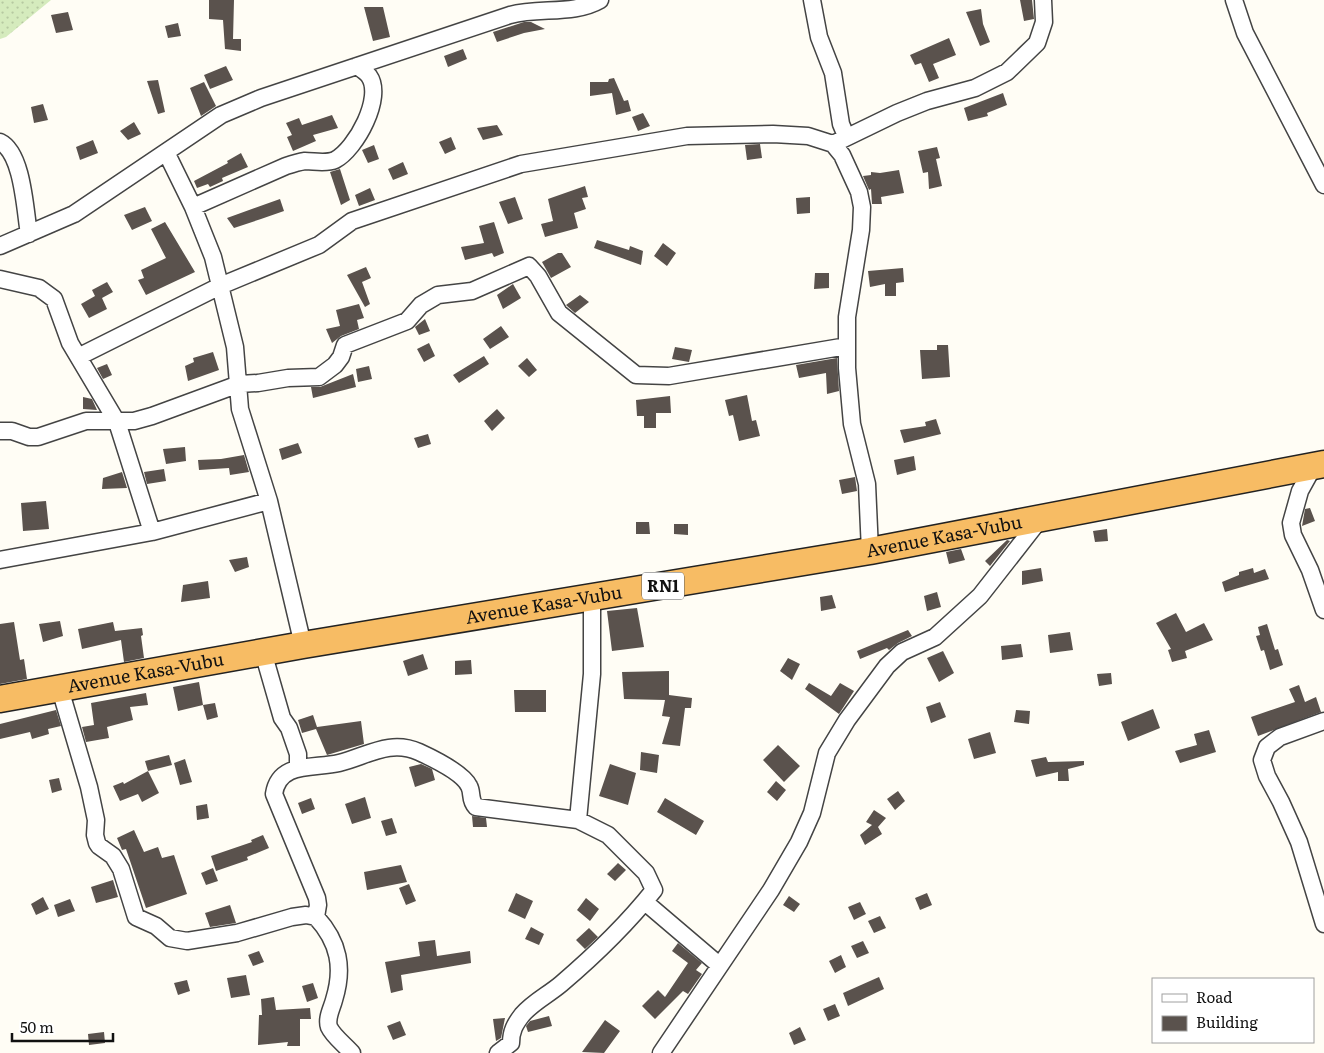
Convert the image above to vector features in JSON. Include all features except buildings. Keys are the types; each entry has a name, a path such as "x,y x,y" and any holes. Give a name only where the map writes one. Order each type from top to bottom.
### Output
{"highway":[{"name":"Avenue Kasa-Vubu","path":"0,699 264,652 870,551 1320,461"}],"street":[{"path":"0,246 65,219 93,203 221,115 261,98 510,15 529,10 579,9 600,0"},
{"path":"812,0 819,37 833,73 841,124 842,156 859,192 862,207 861,230 848,309 847,346 849,401 867,484 870,551"},
{"path":"80,356 220,286 319,245 352,222 521,164 686,136 773,134 840,140 919,104 974,88 1007,72 1037,43 1044,22 1042,0"},
{"path":"1234,0 1246,33 1324,185"},
{"path":"194,207 286,166 302,162 326,162 335,160 341,155 353,143 360,131 373,97 369,76 357,66"},
{"path":"0,142 5,144 15,159 29,234"},
{"path":"166,152 194,207 214,257 235,347 240,408 269,501 303,646"},
{"path":"0,431 12,431 34,438 55,433 86,421 134,421 159,414 239,384 288,378 319,377 336,365 345,345 407,322 430,299 447,292 472,291 529,266 538,276 559,313 636,375 669,376 847,346"},
{"path":"0,279 30,285 47,292 54,299 70,342 80,356 117,422 152,532"},
{"path":"1320,461 1300,491 1292,523 1293,535 1310,570 1324,610"},
{"path":"0,560 152,532 269,501"},
{"path":"661,1053 719,964 771,890 799,842 812,813 827,753 847,720 888,666 902,652 936,637 980,596 1041,518"},
{"path":"578,820 592,674 592,597"},
{"path":"264,652 282,718 290,728 298,754 298,767"},
{"path":"60,689 89,787 96,820 95,835 97,843 113,856 121,869 136,917 156,926 170,938 187,942 237,933 292,917 306,915 316,917"},
{"path":"1324,721 1280,736 1267,747 1262,760 1266,776 1281,802 1299,842 1324,924"},
{"path":"352,1053 333,1034 329,1026 328,1019 339,978 337,949 316,917 317,898 274,794 275,785 279,779 298,767 338,763 384,748 397,746 419,752 459,775 470,786 472,802 476,807 578,820 608,835 646,873 654,890 629,922 560,985 543,995 524,1013 512,1032 511,1043 498,1053"},
{"path":"645,902 719,964"}],"green space":[{"path":"0,0 51,0 6,37 0,39"}]}
